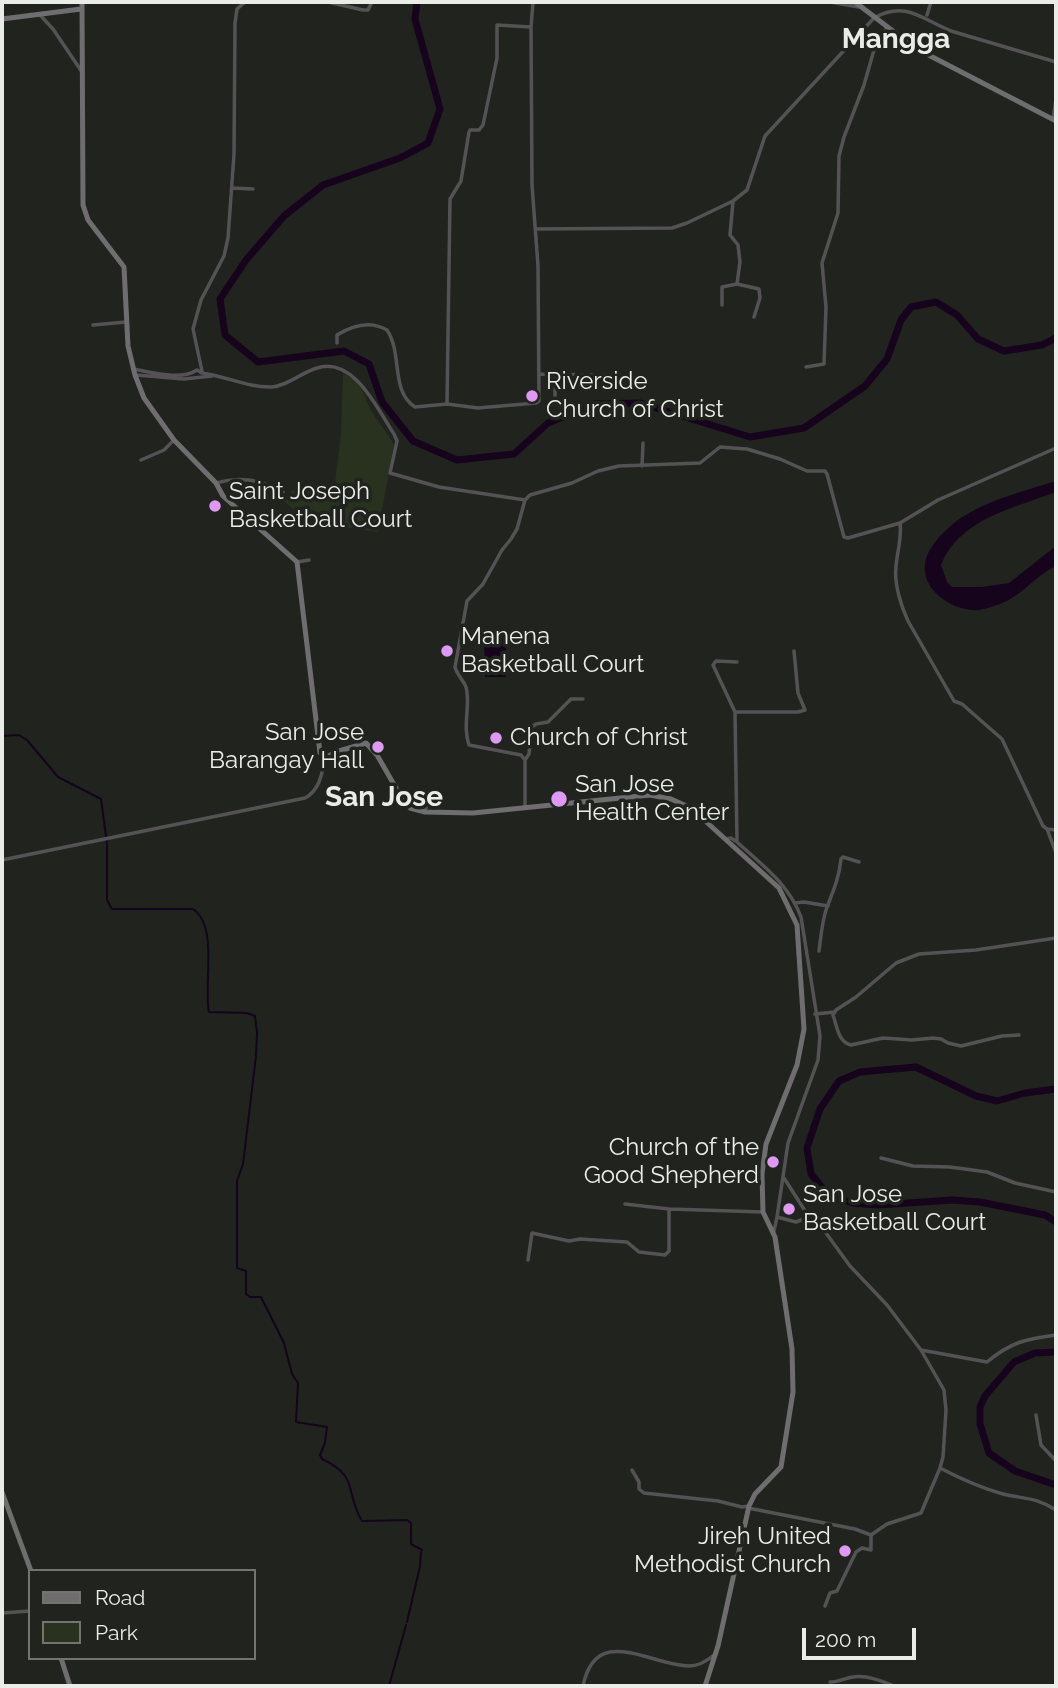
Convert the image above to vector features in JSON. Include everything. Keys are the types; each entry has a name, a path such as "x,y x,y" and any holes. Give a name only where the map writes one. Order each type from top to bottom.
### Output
{"street":[{"path":"82,2 83,205 88,220 124,267 128,346 134,372 153,413 174,440 216,483 223,496 297,562 320,753 326,758"},
{"path":"202,373 193,330 201,300 224,256 228,238 236,104 235,23 237,9 245,2"},
{"path":"328,2 363,10 368,10 372,2"},
{"path":"337,343 337,336 347,328 361,324 384,328 394,340 402,394 415,407 447,404 478,408 536,403 540,399 538,266 532,185 533,2"},
{"path":"830,2 861,7"},
{"path":"855,2 915,48 1054,120 1056,99"},
{"path":"927,15 931,2"},
{"path":"535,229 672,228 733,201 747,190 765,136 885,8 901,6 919,9 951,31 1056,62"},
{"path":"2,19 81,9"},
{"path":"39,13 82,72"},
{"path":"447,404 450,199 461,181 469,132 479,130 483,125 497,58 497,25 531,27"},
{"path":"806,367 824,363 826,307 822,263 838,213 839,156 874,50 887,27"},
{"path":"232,188 253,189"},
{"path":"733,201 730,236 738,245 740,262 737,284"},
{"path":"722,305 722,286 737,284 760,289 754,317"},
{"path":"93,325 127,323"},
{"path":"134,372 180,374 197,370 253,385 275,387 319,367 336,368 358,381 394,434 397,441 390,473 439,487 525,500"},
{"path":"134,372 184,379 218,375"},
{"path":"540,374 643,376"},
{"path":"555,376 555,401"},
{"path":"141,460 164,450 174,440"},
{"path":"642,466 643,443"},
{"path":"525,760 521,755 469,745 465,734 466,687 455,667 467,601 483,584 517,528 525,500 530,495 572,483 598,471 619,467 689,465 706,459 720,447 747,449 807,471 825,471 844,537 848,538 900,523 938,500 1056,448"},
{"path":"216,483 250,479 283,492"},
{"path":"900,523 901,535 895,571 902,608 908,621 954,701 962,704 1002,739 1047,829 1056,853"},
{"path":"297,562 309,560"},
{"path":"735,712 805,710 798,693 794,651"},
{"path":"737,662 716,661 713,666 735,712 737,842"},
{"path":"525,808 525,760 529,754 529,740 534,725 548,723 571,698 583,699"},
{"path":"2,860 305,798 313,793 318,785 326,758 337,751 366,743 377,755 404,802 410,808 425,812 473,813 650,795 671,799 691,808 779,888 800,917 820,1036 818,1060 788,1143 774,1231"},
{"path":"425,792 428,802 425,812"},
{"path":"1047,829 1056,830"},
{"path":"706,1686 716,1654 748,1507 755,1494 781,1467 793,1392 792,1349 774,1231 764,1213 762,1174 766,1144 797,1065 804,1029 797,925 785,886 737,842 731,838 724,840"},
{"path":"819,951 842,857 859,862"},
{"path":"792,904 813,902 828,906"},
{"path":"815,1014 835,1012 896,963 919,954 976,950 1056,939"},
{"path":"800,994 813,993"},
{"path":"835,1012 833,1015 841,1038 851,1045 883,1038 933,1038 961,1046 1002,1036 1020,1035"},
{"path":"881,1158 913,1166 987,1172 1015,1183 1056,1192"},
{"path":"783,1177 809,1217 826,1233 839,1252 887,1305 921,1350 946,1396 940,1468 919,1516 887,1524 871,1535"},
{"path":"625,1204 669,1209 764,1213"},
{"path":"528,1261 533,1233 569,1241 580,1239 627,1242 639,1252 665,1255 669,1251 669,1209"},
{"path":"777,1217 796,1222 809,1217"},
{"path":"921,1350 987,1362 1014,1343 1056,1335"},
{"path":"1036,1415 1041,1445 1056,1461"},
{"path":"940,1468 979,1487 1039,1500 1056,1510"},
{"path":"632,1469 640,1490 644,1493 718,1501 855,1529 871,1535"},
{"path":"2,1492 30,1569"},
{"path":"825,1606 858,1549 872,1550 871,1535"},
{"path":"2,1613 28,1611"},
{"path":"583,1686 586,1670 597,1657 608,1652 625,1651 690,1666 704,1662 716,1654"},
{"path":"62,1660 70,1686"},
{"path":"830,1682 841,1682 852,1677 870,1678 894,1686"}],"green space":[{"path":"343,374 359,385 372,412 394,445 378,532 317,521 285,502 291,491 304,484 334,492 341,433"}],"shaded area":[{"path":"1056,481 1056,492 1006,510 974,526 949,549 941,565 947,582 952,587 982,587 1009,583 1056,546 1056,566 1003,603 981,610 955,606 932,589 925,572 926,558 949,528 964,516 989,503"},
{"path":"484,633 506,636 506,677 485,677"}],"waterway":[{"path":"417,2 415,19 440,109 428,143 400,158 323,185 284,216 246,260 220,299 225,335 258,362 344,351 369,364 382,402 413,441 457,460 514,454 548,423 593,404 640,403 750,437 804,428 865,386 887,359 901,320 911,307 936,302 957,315 978,339 1004,351 1042,345 1056,338"},
{"path":"2,736 19,735 27,740 58,777 101,799 107,844 107,900 112,909 193,909 201,917 206,929 209,1012 247,1013 255,1016 256,1056 243,1164 237,1181 237,1268 246,1271 246,1294 250,1297 261,1297 284,1343 292,1374 298,1383 296,1422 327,1427 320,1455 347,1478 362,1521 407,1520 411,1523 411,1544 422,1550"},
{"path":"1056,1089 1025,1093 997,1101 976,1096 916,1067 860,1072 839,1081 820,1109 807,1148 811,1174 829,1196 853,1203 878,1205 952,1200 980,1202 1045,1215 1056,1222"},
{"path":"1056,1352 1035,1353 1014,1362 985,1396 980,1407 980,1424 989,1453 1015,1471 1056,1485"},
{"path":"407,1622 421,1552"},
{"path":"389,1686 406,1625"}],"place":[{"name":"Riverside Church of Christ","path":"532,396"},
{"name":"Saint Joseph Basketball Court","path":"215,506"},
{"name":"Manena Basketball Court","path":"447,651"},
{"name":"Church of Christ","path":"496,738"},
{"name":"San Jose Barangay Hall","path":"378,747"},
{"name":"San Jose Health Center","path":"559,799"},
{"name":"Church of the Good Shepherd","path":"773,1162"},
{"name":"San Jose Basketball Court","path":"789,1209"},
{"name":"Jireh United Methodist Church","path":"845,1551"}],"district":[{"name":"Mangga","path":"896,40"},
{"name":"San Jose","path":"384,798"}]}
